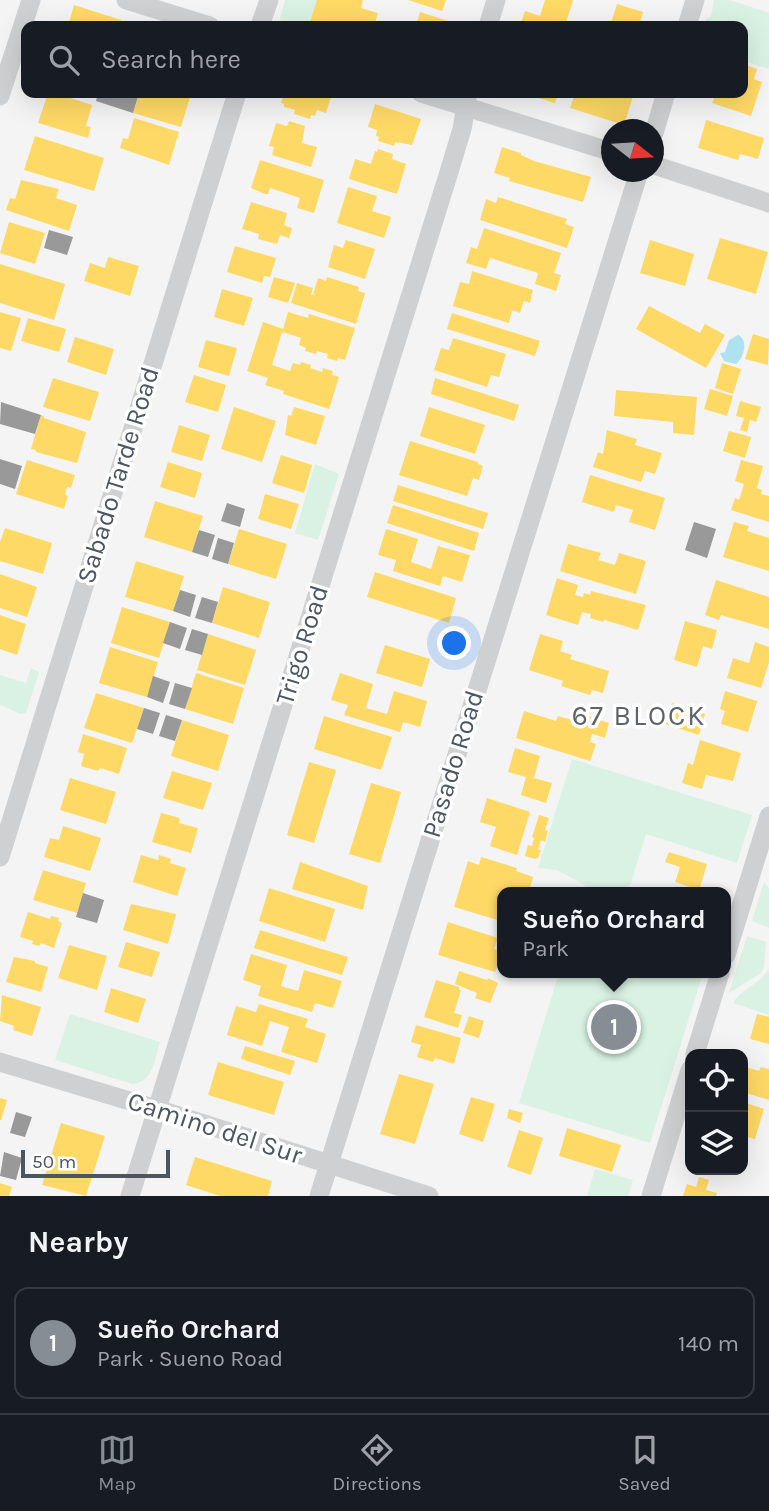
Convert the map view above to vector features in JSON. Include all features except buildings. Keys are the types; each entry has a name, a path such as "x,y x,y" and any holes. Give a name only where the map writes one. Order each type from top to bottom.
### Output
{"street":[{"path":"24,21 31,0"},
{"path":"126,0 194,21"},
{"path":"262,21 269,0"},
{"path":"490,21 496,0"},
{"path":"689,21 695,0"},
{"path":"0,96 21,31"},
{"name":"Sabado Tarde Road","path":"0,857 235,98"},
{"path":"658,119 664,98"},
{"path":"467,100 601,148"},
{"name":"Trigo Road","path":"130,1196 449,173 467,100"},
{"path":"664,169 769,203"},
{"name":"Pasado Road","path":"319,1196 636,182"},
{"path":"731,939 769,816"},
{"path":"697,1049 718,978"},
{"name":"Camino del Sur","path":"0,1062 158,1109 429,1196"},
{"path":"651,1196 685,1086"}],"green space":[{"path":"285,0 323,0 317,21 281,21"},
{"path":"714,0 730,0 769,13 769,69 748,63 748,21 705,21 711,17"},
{"path":"315,464 339,474 318,540 295,533"},
{"path":"31,668 39,672 26,713 21,714 0,705 0,675 26,683"},
{"path":"572,759 752,815 737,863 646,834 630,887 584,887 557,870 538,868"},
{"path":"764,882 769,888 769,928 752,921"},
{"path":"747,936 766,942 764,967 761,973 729,993"},
{"path":"769,969 769,1015 733,1003 761,979"},
{"path":"557,978 701,978 650,1143 519,1103"},
{"path":"70,1014 160,1042 149,1075 132,1084 55,1060"},
{"path":"595,1169 633,1180 628,1196 587,1196"}],"water":[{"path":"738,335 744,345 741,358 736,364 724,361 720,353 725,352 729,340"}],"place":[{"name":"Sueño Orchard","path":"614,1027"}],"district":[{"name":"67 BLOCK","path":"639,715"}]}
